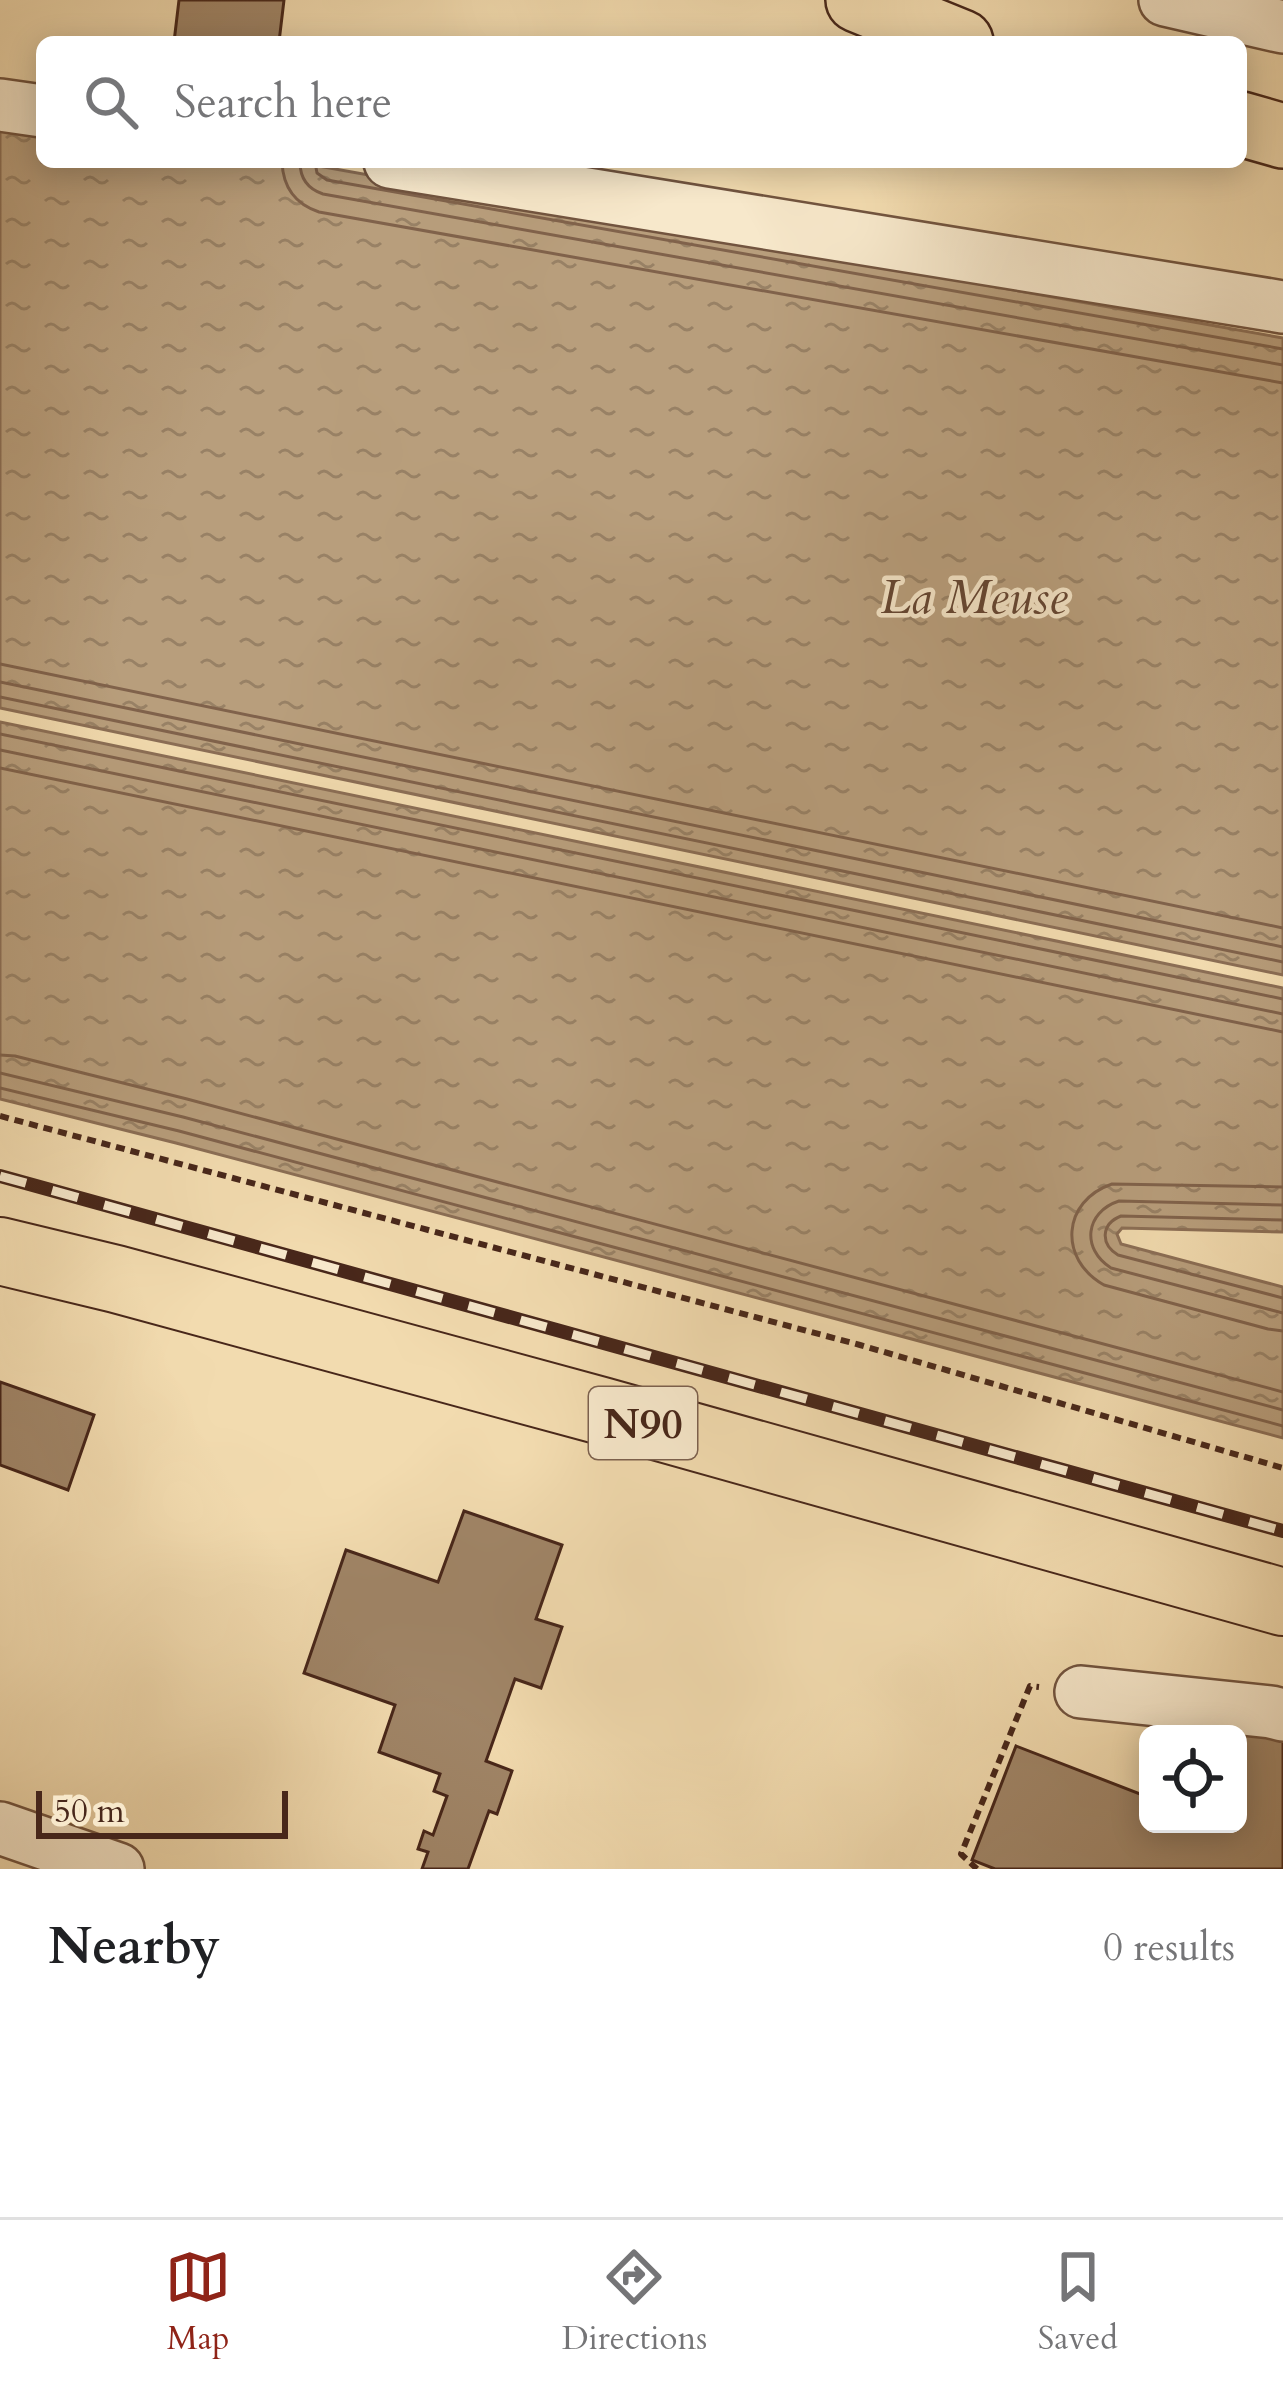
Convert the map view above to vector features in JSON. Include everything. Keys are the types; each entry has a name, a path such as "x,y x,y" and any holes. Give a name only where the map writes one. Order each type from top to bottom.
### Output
{"highway":[{"name":"N90","path":"0,1251 602,1411 1283,1602"},
{"name":"N90","path":"0,1294 1283,1644"}],"main road":[{"path":"858,0 946,36"},
{"path":"1247,126 1283,136"}],"street":[{"path":"1165,0 1283,27"},
{"path":"0,105 36,110"},
{"path":"427,168 1283,308"},
{"path":"1081,1692 1283,1715"},
{"path":"0,1828 118,1869"}],"path":[{"path":"0,1116 860,1346 1283,1468"},
{"path":"977,1869 961,1853 1030,1686 1081,1692"}],"water":[{"name":"La Meuse","path":"0,124 36,128 36,168 330,168 1283,338 1283,975 0,708"},
{"path":"0,722 1283,988 1283,1232 1122,1228 1117,1234 1121,1244 1283,1287 1283,1438 0,1099"}],"building":[{"path":"179,0 284,0 280,36 175,36"},
{"path":"0,1382 94,1415 68,1490 0,1465"},
{"path":"464,1511 562,1545 536,1619 562,1627 541,1688 515,1679 486,1761 512,1771 497,1814 489,1811 468,1869 422,1869 428,1852 418,1849 424,1831 433,1835 447,1796 434,1791 440,1774 379,1752 395,1705 304,1673 346,1550 438,1582"},
{"path":"1241,1722 1283,1738 1283,1869 995,1869 972,1860 1016,1746 1139,1794 1139,1833 1247,1833 1247,1725"}],"railway":[{"path":"0,1176 1283,1531"}]}
